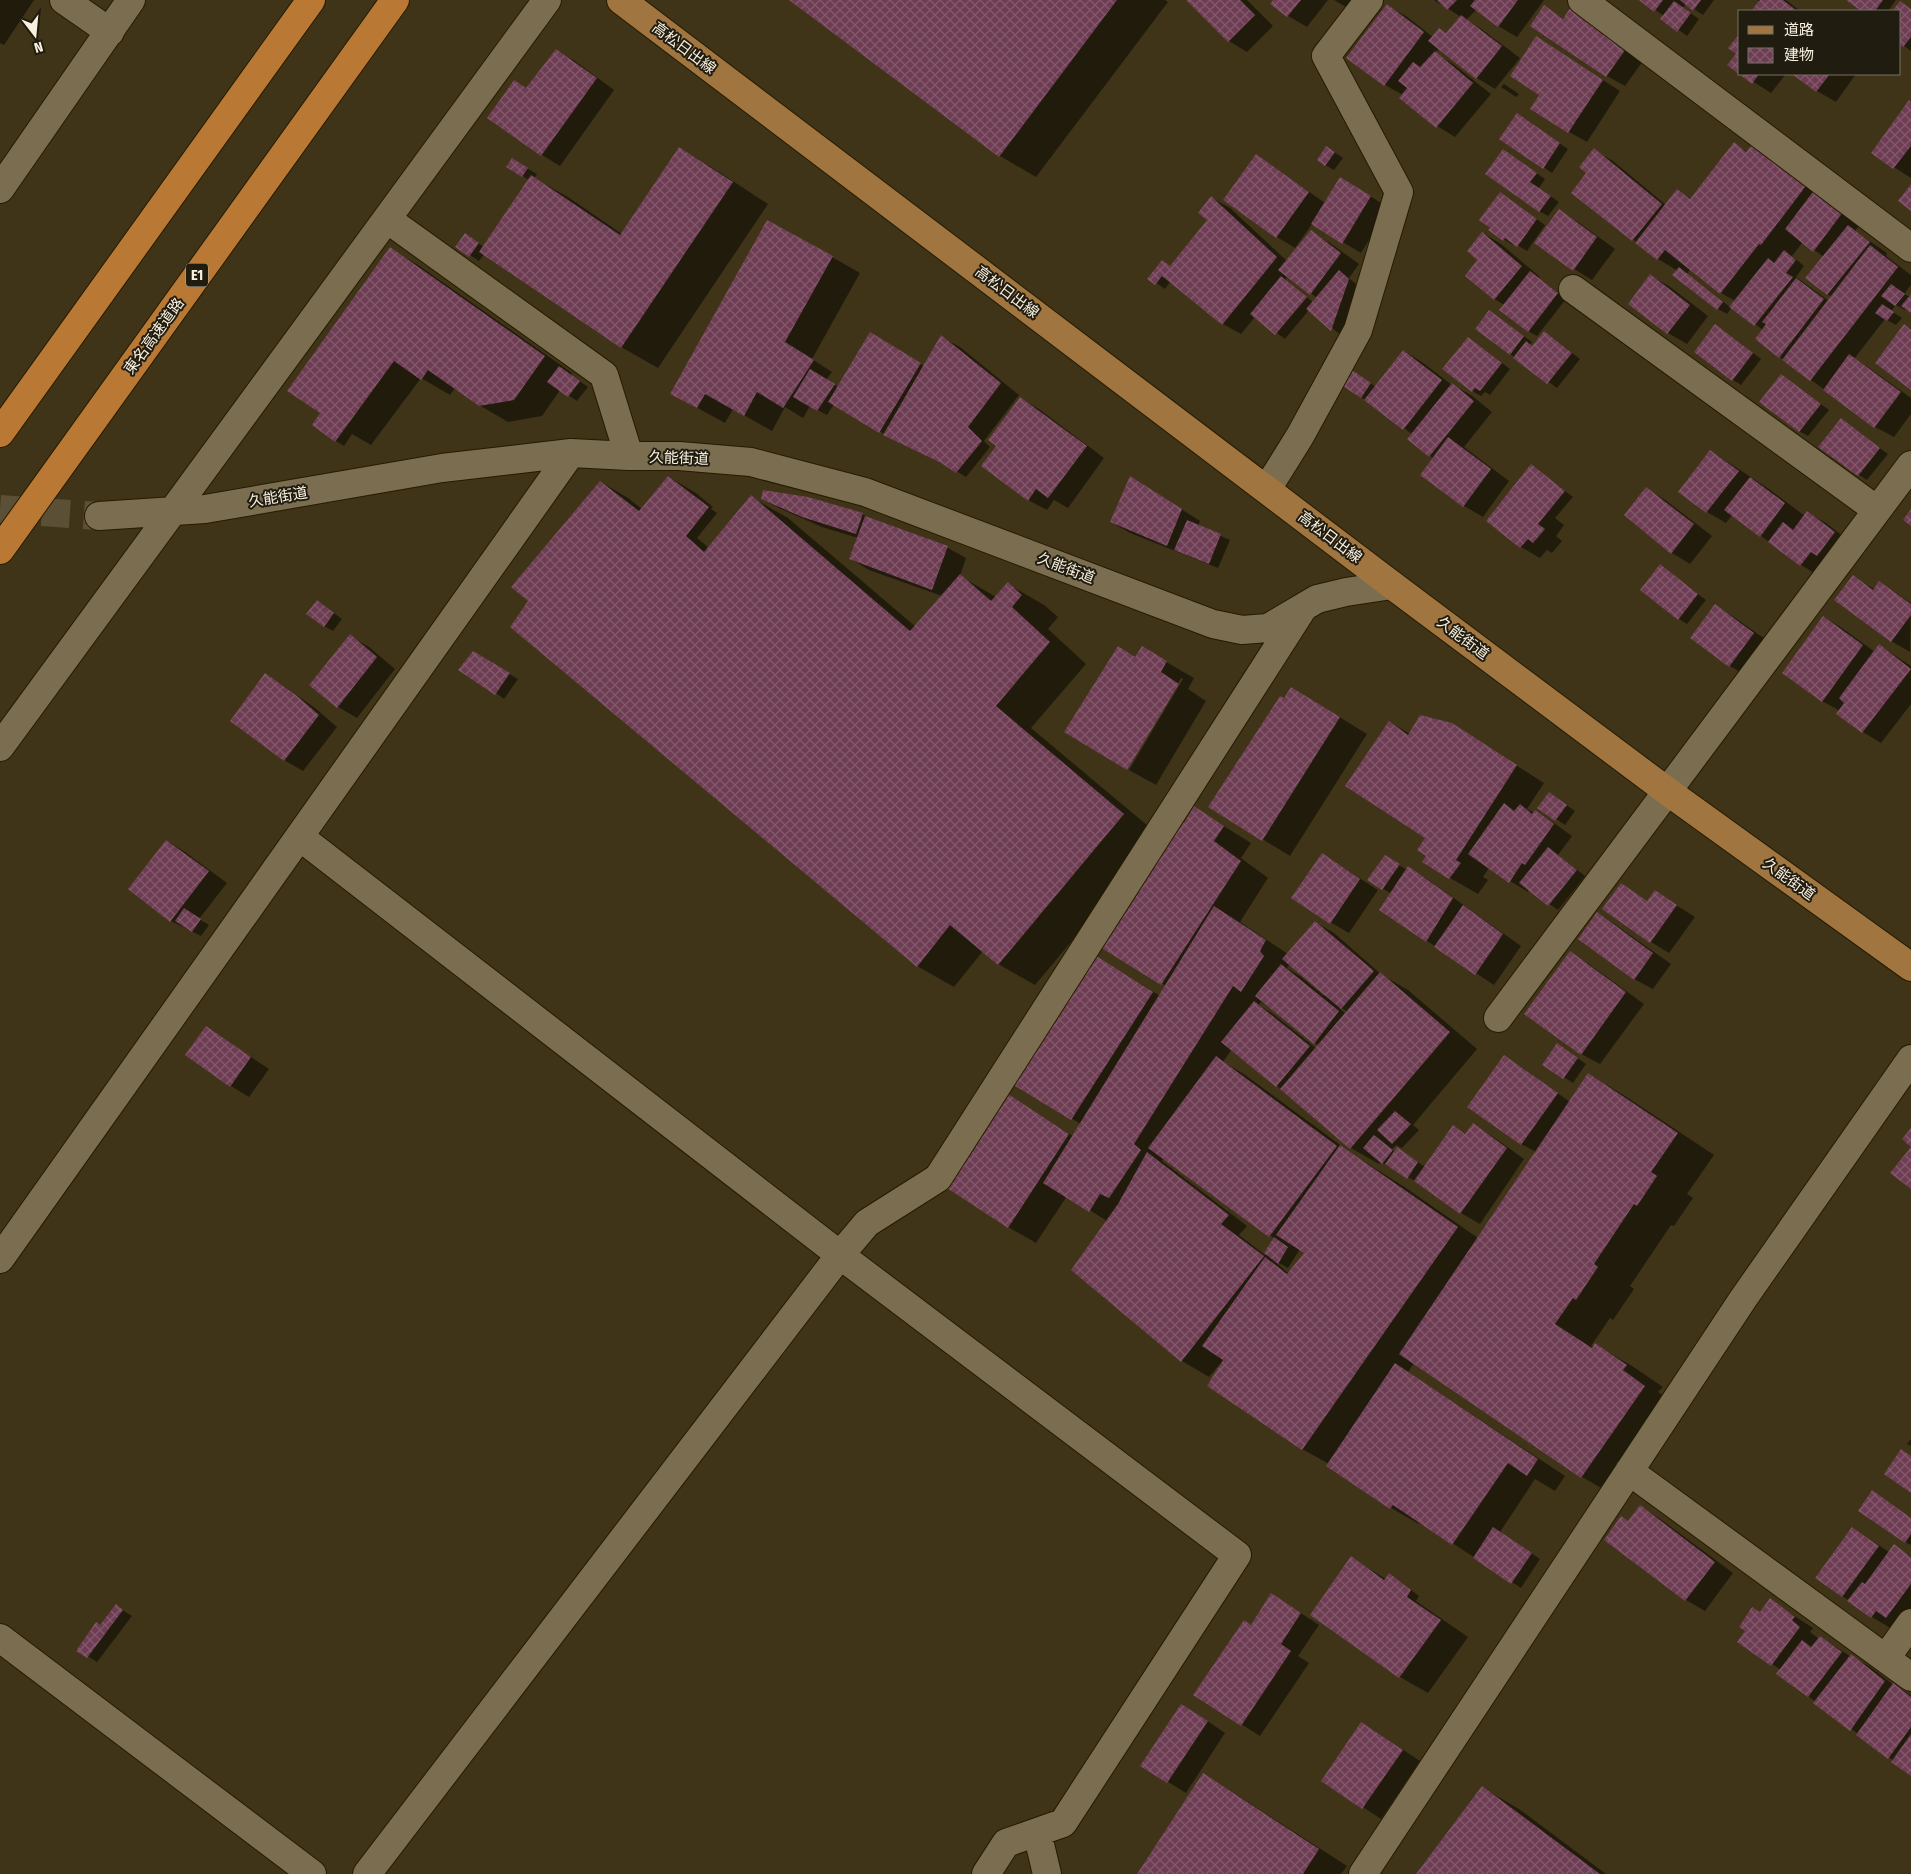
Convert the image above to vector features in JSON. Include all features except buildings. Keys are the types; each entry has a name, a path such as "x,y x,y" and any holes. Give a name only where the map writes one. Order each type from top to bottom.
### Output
{"highway":[{"path":"0,433 311,0"},
{"name":"東名高速道路","path":"0,550 394,0"}],"main road":[{"name":"高松日出線","path":"621,0 1392,585"},
{"name":"久能街道","path":"1392,585 1667,790 1911,967"}],"street":[{"path":"64,0 110,32"},
{"path":"0,189 131,0"},
{"path":"0,747 547,0"},
{"path":"1267,489 1300,436 1358,330 1399,192 1326,56 1369,0"},
{"path":"1582,0 1911,248"},
{"path":"387,219 604,375 629,456"},
{"path":"1573,289 1877,510"},
{"path":"0,1259 571,453"},
{"name":"久能街道","path":"99,516 205,509 442,468 571,453 679,456 751,462 865,492 1213,624 1242,630 1268,628 1317,599 1346,592 1392,585"},
{"path":"1498,1018 1911,465"},
{"path":"367,1874 840,1255 867,1223 938,1178 1303,608"},
{"path":"300,837 840,1255 1237,1555 1063,1823 1006,1843 986,1874"},
{"path":"1363,1874 1743,1299 1911,1059"},
{"path":"1629,1471 1911,1677"},
{"path":"1886,1658 1911,1622"},
{"path":"0,1638 312,1874"},
{"path":"1037,1832 1047,1874"}],"tunnel":[{"path":"0,509 99,516"}]}
